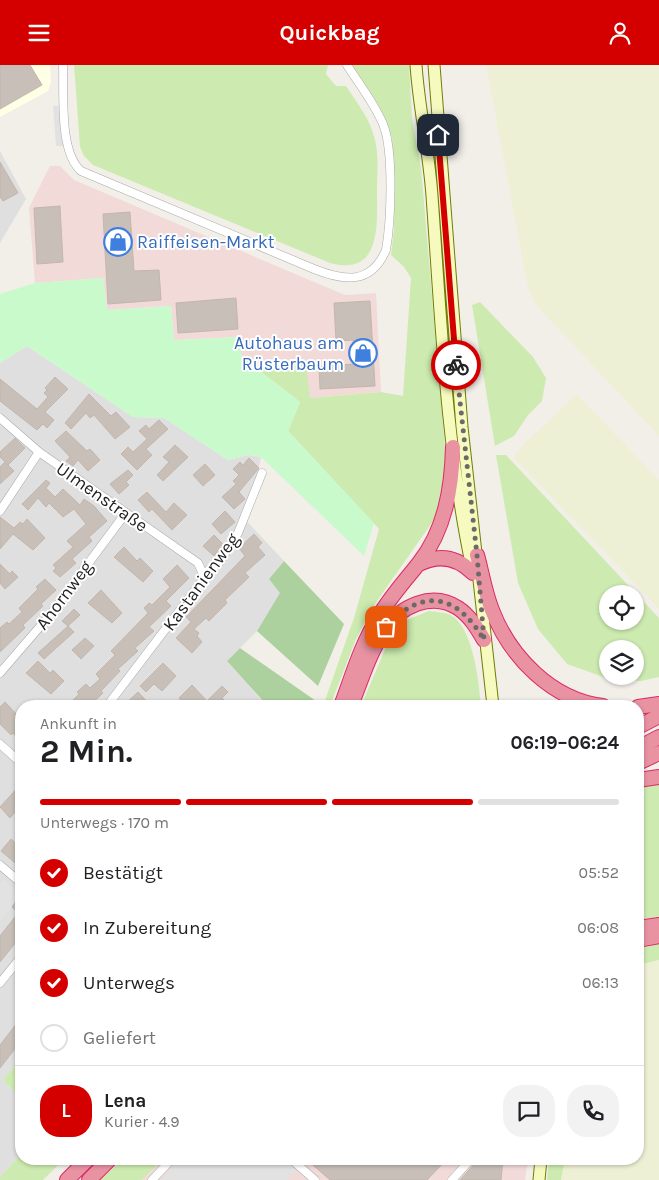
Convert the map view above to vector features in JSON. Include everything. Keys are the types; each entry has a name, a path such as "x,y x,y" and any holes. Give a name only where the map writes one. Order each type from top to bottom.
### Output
{"highway":[{"path":"343,700 364,645 378,617 429,548 448,501 452,481 453,447"},
{"path":"477,555 492,611 513,649 542,679 559,691 581,700"},
{"path":"419,563 435,557 445,558 460,562 473,573"},
{"path":"353,700 378,641 396,617 410,606 437,600 457,607 474,623 484,640"},
{"path":"644,706 659,704"},
{"path":"644,724 659,716"},
{"path":"644,745 659,737"},
{"path":"644,760 659,753"},
{"path":"644,779 659,777"},
{"path":"644,927 659,925"},
{"path":"644,939 659,936"},
{"path":"67,1180 82,1165"},
{"path":"89,1180 104,1165"}],"main road":[{"path":"416,65 420,114 432,193 444,361 453,447 473,573 479,591"},
{"path":"434,65 457,374 477,555 484,640 492,700"},
{"path":"539,1180 540,1165"}],"street":[{"path":"62,65 67,146 75,165 82,171 97,180 322,272 347,279 369,273 379,264 386,250 389,155 386,133 378,114 346,65"},
{"name":"Ulmenstraße","path":"0,418 39,452 125,514 198,563 203,574"},
{"path":"0,511 39,452"},
{"name":"Kastanienweg","path":"112,700 202,581 203,574 219,563 238,533 262,473"},
{"name":"Ahornweg","path":"0,673 50,615 125,514"},
{"path":"0,744 15,758"},
{"path":"0,865 15,878"},
{"path":"0,983 15,964"},
{"path":"152,1180 166,1165"},
{"path":"298,1165 315,1180"},
{"path":"452,1180 466,1165"}],"shaded area":[{"path":"0,65 50,65 51,82 48,91 0,117"},
{"path":"486,65 659,65 659,436 535,304 528,288"},
{"path":"65,105 67,146 56,146 53,106"},
{"path":"0,151 26,199 0,243"},
{"path":"50,166 60,166 74,180 345,295 376,293 381,392 309,398 243,367 239,337 174,340 171,306 107,310 103,278 35,283 29,208"},
{"path":"27,346 133,417 164,418 228,460 249,455 261,457 257,478 241,515 284,561 269,579 281,593 257,631 227,661 261,700 15,700 15,1065 3,1080 15,1093 15,1161 0,1177 0,363"},
{"path":"577,394 659,480 659,609 644,593 644,585 636,585 513,457 521,447"},
{"path":"4,880 15,890 15,902 0,921 0,885"},
{"path":"659,960 659,1180 561,1180 564,1165 644,1165 644,964"},
{"path":"157,1165 527,1165 525,1180 142,1180"},
{"path":"174,1165 295,1165 298,1168 287,1180 160,1180"}],"green space":[{"path":"74,65 328,65 326,74 336,86 346,86 367,119 375,140 377,159 377,218 373,245 368,255 359,262 347,265 330,263 93,165 84,156 80,147"},
{"path":"352,65 409,65 412,118 421,168 446,459 445,485 436,517 372,608 356,639 332,700 325,700 354,618 379,529 288,431 300,402 255,367 306,365 310,398 381,392 403,396 411,278 404,267 391,255 394,229 392,138 379,106"},
{"path":"103,278 107,310 171,306 174,340 239,337 243,367 255,367 300,402 288,431 374,523 364,556 261,457 249,455 228,460 164,418 133,417 27,346 0,363 0,294 35,283"},
{"path":"480,302 533,357 546,378 542,401 528,415 514,436 495,446 472,305"},
{"path":"496,455 506,455 628,585 599,585 599,630 644,630 644,602 659,618 659,677 644,680 644,640 599,640 599,675 567,664 538,629 518,583"},
{"path":"284,561 344,624 318,686 257,631 280,593 269,579"},
{"path":"429,611 448,614 457,620 469,641 473,654 480,700 364,700 389,640 404,621"},
{"path":"240,648 315,700 262,700 227,661"},
{"path":"659,782 659,917 644,918 644,785"},
{"path":"659,943 659,960 644,964 644,947"},
{"path":"15,1065 15,1093 3,1080"},
{"path":"15,1161 15,1165 58,1165 43,1180 0,1180 0,1177"},
{"path":"116,1165 157,1165 142,1180 100,1180"},
{"path":"548,1165 564,1165 561,1180 547,1180"}],"building":[{"path":"0,65 30,65 42,85 0,109"},
{"path":"0,162 18,193 3,201 0,197"},
{"path":"60,206 63,262 37,264 34,208"},
{"name":"Raiffeisen-Markt","path":"130,212 134,271 159,270 161,300 108,304 103,214"},
{"path":"236,298 238,329 178,333 176,303"},
{"name":"Autohaus am Rüsterbaum","path":"370,301 375,386 320,389 319,366 354,364 353,340 336,341 334,303"},
{"path":"55,377 68,389 45,412 54,420 47,428 43,424 37,430 0,401 0,379 37,409 48,397 44,393 47,390 45,388"},
{"path":"89,394 111,416 116,412 130,427 115,439 94,415 90,418 86,413 71,429 65,423"},
{"path":"159,420 168,429 146,449 152,455 137,470 121,454 128,447 133,452 147,439 139,431 146,425 149,429"},
{"path":"66,431 87,451 90,449 100,460 88,471 78,460 73,466 66,461 70,457 55,441"},
{"path":"15,438 25,448 8,465 14,471 0,484 0,467 5,462 0,457 0,452"},
{"path":"175,445 188,457 163,481 157,475 169,462 163,457"},
{"path":"249,458 259,468 239,492 245,499 234,509 222,497 236,484 233,481 239,475 233,469 240,462 243,465"},
{"path":"205,464 215,475 203,486 193,475"},
{"path":"128,470 133,475 126,482 129,485 119,494 110,484"},
{"path":"46,480 50,483 46,488 55,497 63,489 80,505 84,499 94,506 107,521 89,537 92,541 72,559 76,563 60,577 53,571 56,568 53,565 73,547 67,541 86,524 74,509 63,517 49,503 46,507 38,498 28,510 22,504"},
{"path":"147,492 166,512 174,503 187,515 172,530 152,509 149,512 138,500"},
{"path":"225,511 235,522 221,534 212,524"},
{"path":"0,517 14,528 20,522 23,524 27,519 45,538 33,550 13,534 0,549"},
{"path":"254,534 262,543 258,547 265,555 245,573 249,577 225,600 227,603 209,621 206,618 194,629 199,633 197,636 202,642 192,653 176,638 191,622 186,617 245,556 239,548"},
{"path":"214,535 224,545 214,556 203,546"},
{"path":"124,547 137,561 140,558 153,571 143,582 114,557"},
{"path":"0,564 10,574 12,571 18,577 5,589 0,583"},
{"path":"177,565 189,578 166,601 171,606 149,627 154,631 135,648 138,651 118,669 120,671 101,691 103,693 95,700 73,700 79,694 77,692 86,684 90,688 100,679 96,674 115,655 111,651 148,613 144,608 149,603 152,605 170,587 163,579"},
{"path":"45,579 56,590 41,604 43,606 23,625 25,628 0,652 0,628 7,622 9,624 22,612 19,608"},
{"path":"101,590 122,613 112,623 88,603"},
{"path":"74,609 80,615 68,626 62,621"},
{"path":"68,626 74,632 44,659 38,653"},
{"path":"85,638 94,646 81,659 72,650"},
{"path":"38,661 50,673 53,670 64,681 51,694 26,673"},
{"path":"163,663 176,676 162,691 154,684 146,692 140,686"},
{"path":"192,685 206,700 181,700 179,698"},
{"path":"222,686 228,692 222,698 224,700 208,700"},
{"path":"138,692 145,700 129,700"},
{"path":"5,702 15,713 15,735 13,733 11,735 0,724 0,707"},
{"path":"15,791 15,812 10,818 0,807"},
{"path":"11,839 15,843 15,863 1,851"},
{"path":"15,917 15,943 0,962 0,936"},
{"path":"15,1026 15,1049 0,1068 0,1045"},
{"path":"313,1165 441,1165 427,1180 330,1180"},
{"path":"474,1165 502,1165 501,1180 460,1180"}],"way so far":[{"path":"386,627 405,609 426,601 437,600 457,607 474,623 484,640 477,555 456,365"}],"place":[{"name":"Raiffeisen-Markt","path":"118,242"},
{"name":"Autohaus am Rüsterbaum","path":"363,353"}],"route":[{"path":"438,135 456,365"}]}
